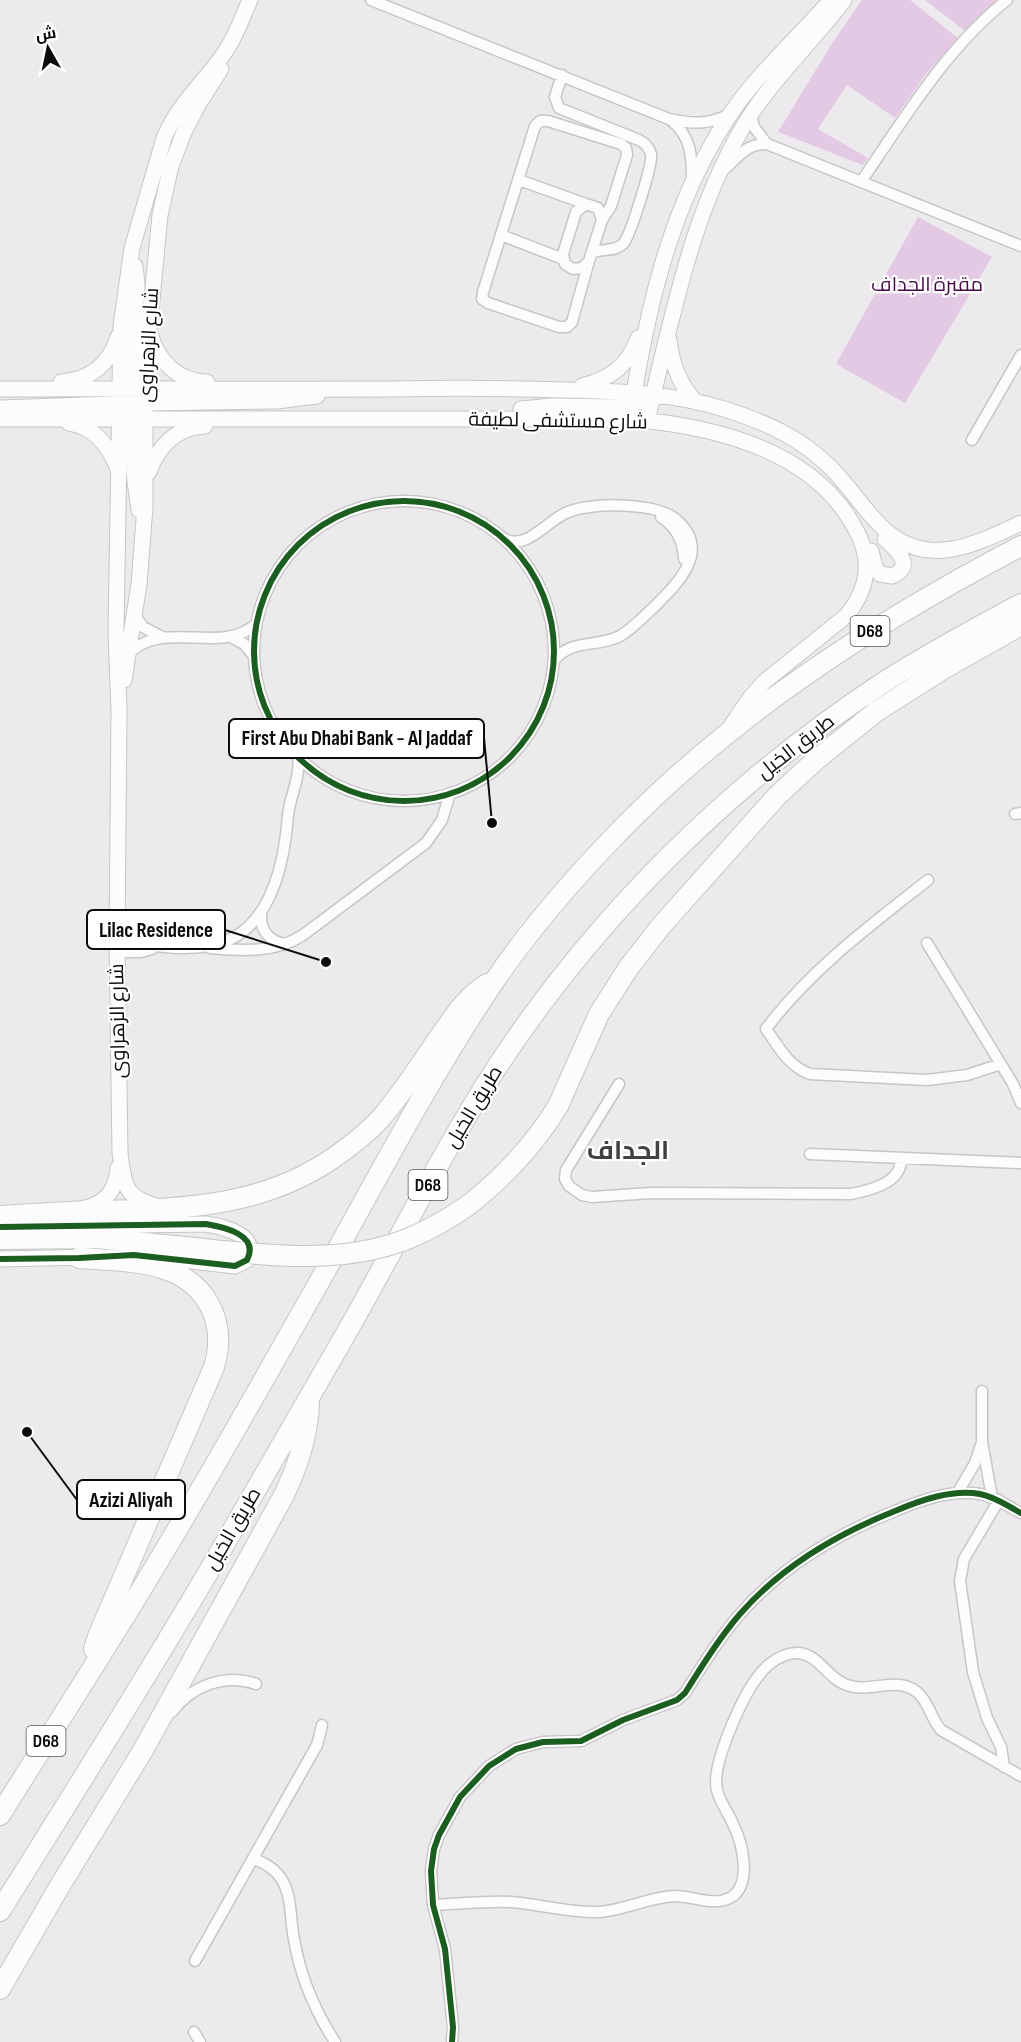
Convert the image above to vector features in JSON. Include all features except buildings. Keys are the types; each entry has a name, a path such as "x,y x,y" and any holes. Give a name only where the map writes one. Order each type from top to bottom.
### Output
{"highway":[{"name":"D68","path":"0,1815 158,1562 306,1305 423,1095 495,981 550,909 609,842 673,779 728,731 787,686 856,639 959,578 1021,546"},
{"name":"طريق الخيل","path":"0,1911 117,1724 216,1559 360,1310 465,1119 537,1009 605,925 649,876 710,817 761,773 821,726 884,682 1021,604"},
{"path":"0,1239 97,1238 298,1256 347,1254 372,1250 413,1237 443,1222 470,1204 513,1165 550,1120 599,1014 629,967 662,926 777,796 817,759 877,711 950,665 1021,625"},
{"path":"0,1216 51,1212 177,1209 229,1202 263,1193 297,1179 332,1159 377,1122 465,1001 479,989 495,981"},
{"path":"79,1258 136,1262 175,1272 191,1283 208,1303 215,1320 219,1340 214,1367 99,1634 93,1666"},
{"path":"0,1989 142,1752 287,1488 304,1439 310,1395"}],"main road":[{"name":"شارع الزهراوى","path":"215,64 243,0"},
{"name":"شارع الزهراوى","path":"119,710 135,615 147,480 121,326 132,248 152,176 171,123 189,96 229,46 250,0"},
{"name":"شارع الزهراوى","path":"177,1209 156,1206 134,1197 124,1181 120,1153 117,947 119,710 116,633 120,478 148,323 160,215 171,166 187,125 233,48 256,0"},
{"path":"632,406 649,317 666,248 678,214 705,158 731,114 762,73 831,0"},
{"path":"647,420 669,326 691,249 729,152 751,114 769,90 844,0"},
{"path":"132,248 136,284 134,474 138,508 144,524"},
{"path":"568,390 611,376 621,367 630,357 649,317"},
{"path":"148,323 155,348 161,359 176,373 191,380 225,383 242,390"},
{"path":"30,389 41,385 72,381 91,374 110,356 121,326"},
{"path":"669,326 671,356 677,376 696,402"},
{"name":"شارع مستشفى لطيفة","path":"0,419 50,419 133,403 242,390 473,388 568,390 632,406 647,420 719,433 761,448 812,478 849,516 865,549 866,578 855,605 846,616 764,682 750,698 728,731"},
{"name":"شارع مستشفى لطيفة","path":"0,389 30,389 243,420 470,419 632,406 653,395 696,402 748,417 794,438 831,467 885,530 900,541 929,550 945,551 971,545 1021,523"},
{"path":"0,408 294,400 310,398 337,389"},
{"path":"50,419 83,426 98,436 112,455 120,478"},
{"path":"147,480 155,457 169,439 177,433 198,426 227,425 243,420"},
{"path":"849,516 868,541 877,571 888,577 896,574 903,564 902,556 868,519 861,503"},
{"name":"شارع الزهراوى","path":"51,1212 87,1208 104,1200 115,1184 120,1153"},
{"path":"0,1227 206,1224 219,1226 242,1235 248,1242 250,1251 247,1260 235,1266 134,1255 0,1258"}],"street":[{"path":"371,0 669,119 701,123 731,114"},
{"path":"861,182 904,117 935,76 972,34 1007,0"},
{"path":"562,75 555,97 559,108 639,140 649,149 651,155 652,162 624,243 612,249 602,249 590,257 582,268 573,269 568,267 562,254 576,212 586,204"},
{"path":"751,114 754,127 767,144"},
{"path":"669,119 685,135 690,146 692,185"},
{"path":"540,121 548,121 624,146 627,155 611,206 602,220 572,322 567,327 559,327 482,299 535,126 540,121"},
{"path":"719,174 743,150 754,145 767,144 1021,246"},
{"path":"519,180 586,204 595,205 602,220"},
{"path":"501,235 563,259"},
{"path":"597,235 604,244 612,249"},
{"path":"972,440 1021,355"},
{"path":"396,501 440,506 474,518 503,539 526,563 541,590 552,629 554,660 550,686 536,722 523,741 507,759 486,775 450,793 408,800 366,795 327,779 298,757 280,734 268,714 257,680 254,656 256,624 270,584 295,548 328,522 354,510 396,501"},
{"path":"503,539 514,542 532,537 554,519 577,508 590,506 663,512 680,522 686,531 689,540 688,569 628,631 609,640 577,645 564,651 554,660"},
{"path":"526,563 525,553 532,537"},
{"path":"135,615 143,627 163,637"},
{"path":"231,638 256,624"},
{"path":"552,629 563,639 577,645"},
{"path":"128,654 140,644 163,637 231,638 244,644 254,656"},
{"path":"201,947 221,943 239,934 261,914 282,859 290,801 299,769 298,757"},
{"path":"117,947 201,947 248,950 270,949 288,944 426,843 442,819 450,793"},
{"path":"928,880 832,959 766,1029 788,1061 810,1074 927,1080 967,1075 1001,1064"},
{"path":"261,914 266,933 278,942 288,944"},
{"path":"927,943 1001,1064 1021,1103"},
{"path":"619,1084 566,1170 566,1183 582,1195 599,1197 651,1193 851,1194 870,1190 893,1179 900,1168 902,1158"},
{"path":"810,1154 1021,1163"},
{"path":"982,1391 982,1442 995,1499 964,1559 960,1581 973,1671 987,1718 1000,1747 1004,1767"},
{"path":"958,1492 975,1463 982,1442"},
{"path":"452,2042 453,2027 445,1949 433,1905 431,1871 434,1849 439,1835 460,1797 489,1767 522,1746 543,1742 580,1741 622,1720 677,1700 739,1616 764,1589 811,1553 849,1531 906,1506 958,1492 974,1493 995,1499 1021,1513"},
{"path":"433,1905 504,1902 569,1911 602,1911 658,1898 688,1897 719,1902 733,1896 742,1884 744,1876 742,1857 734,1826 718,1796 716,1774 729,1733 755,1681 770,1664 790,1654 800,1653 809,1656 836,1680 853,1687 865,1688 889,1684 907,1686 922,1697 933,1720 941,1730 1021,1776"},
{"path":"142,1752 146,1751 177,1706 192,1692 223,1680 240,1680 256,1684"},
{"path":"195,1961 317,1745 322,1725"},
{"path":"253,1858 272,1867 284,1884 302,1971 313,2001 334,2042"},
{"path":"194,2031 200,2042"}],"green space":[{"path":"862,0 910,0 958,38 926,74 895,118 847,85 818,129 868,158 863,165 778,132 831,45"},
{"path":"925,0 996,0 965,31"},
{"name":"مقبرة الجداف","path":"918,217 992,257 905,403 836,364"}],"cycle path":[{"path":"404,501 433,504 461,513 475,519 510,545 536,580 542,594 551,622 554,651 551,680 542,708 536,722 510,757 475,783 461,789 433,798 404,801 375,798 347,789 333,783 298,757 272,722 266,708 257,680 254,651 257,622 266,594 272,580 298,545 333,519 347,513 375,504 404,501"},
{"path":"0,1227 206,1224 222,1227 238,1234 249,1244 250,1251 247,1260 235,1266 134,1255 0,1259"},
{"path":"452,2042 453,2027 445,1949 433,1905 431,1871 434,1849 439,1835 460,1797 489,1766 516,1749 543,1742 581,1741 623,1720 677,1700 685,1693 725,1632 756,1597 792,1566 832,1541 873,1520 937,1496 959,1493 986,1495 1021,1513"}],"place":[{"name":"First Abu Dhabi Bank - Al Jaddaf","path":"492,823"},
{"name":"Lilac Residence","path":"326,962"},
{"name":"Azizi Aliyah","path":"27,1432"}],"district":[{"name":"الجداف","path":"628,1151"}]}
